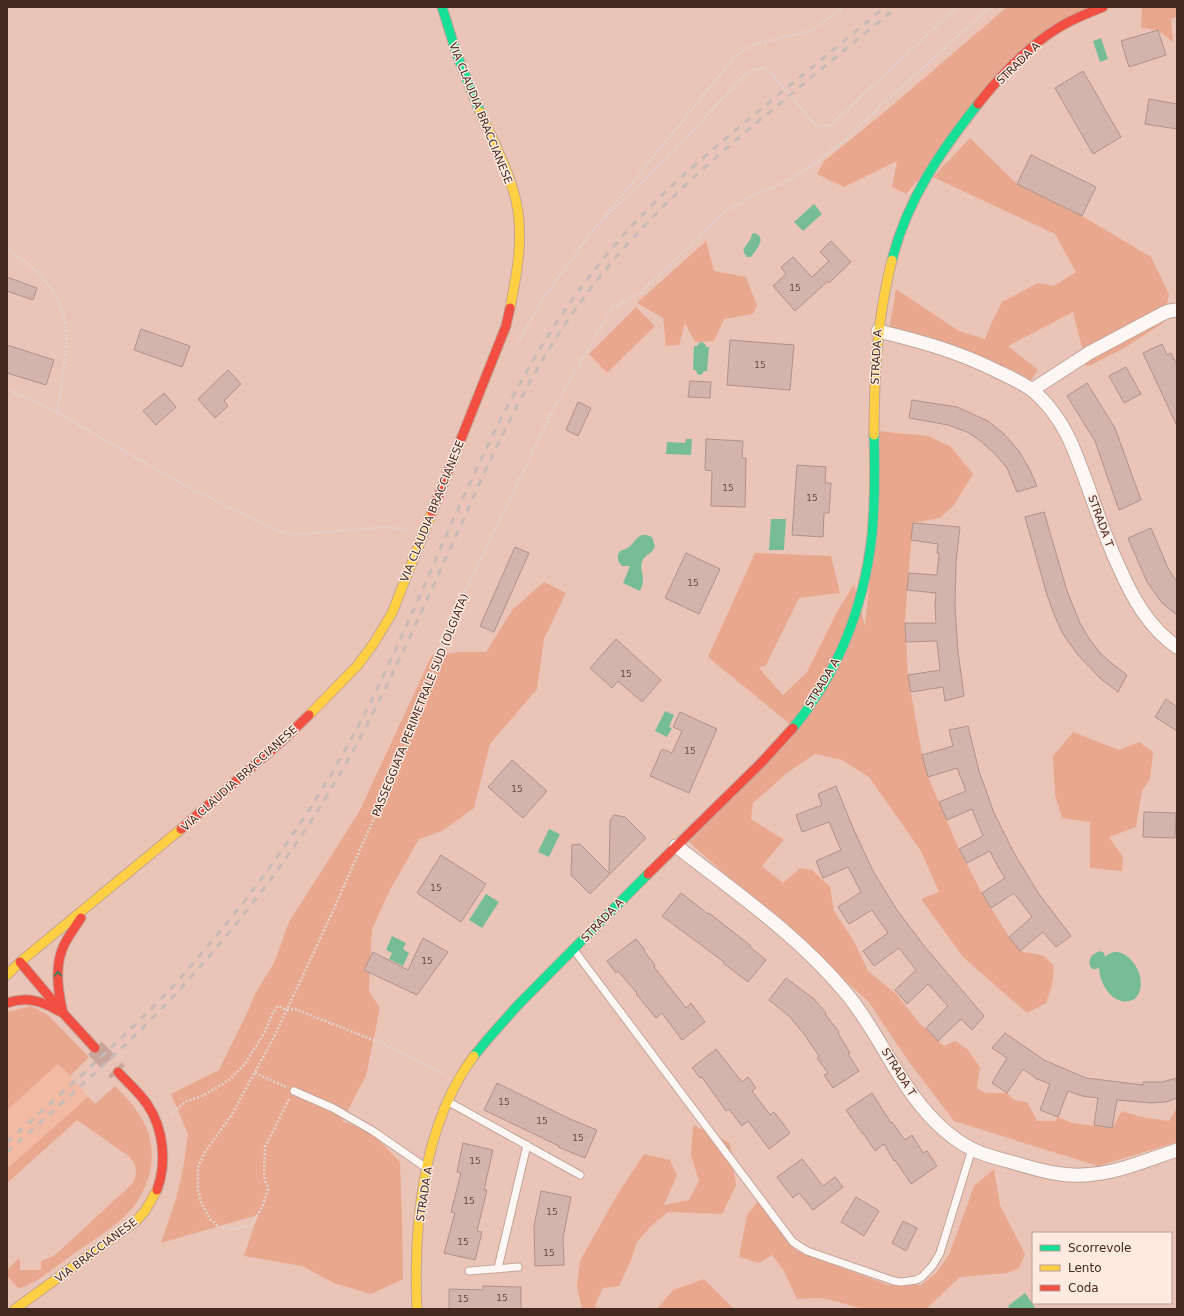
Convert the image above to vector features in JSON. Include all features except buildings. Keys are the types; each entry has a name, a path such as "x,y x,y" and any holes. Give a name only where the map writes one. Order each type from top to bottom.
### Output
{"street":[{"name":"VIA CLAUDIA BRACCIANESE","path":"88,906 180,830 283,740 326,699 357,666 392,613 506,326 517,267 518,244 516,202 506,169 476,104 448,33 442,7"},
{"name":"STRADA A","path":"417,1309 416,1286 418,1233 427,1168 447,1100 469,1062 508,1016 676,846 761,764 796,724 820,691 829,676 847,636 863,586 872,536 874,400 881,302 888,270 900,233 921,185 943,151 973,110 1010,67 1053,31 1082,15 1103,7"},
{"path":"1032,390 1089,353 1162,314 1177,310"},
{"name":"STRADA T","path":"878,332 916,340 947,350 984,365 1016,380 1032,390 1055,414 1071,443 1112,551 1134,598 1150,622 1177,647"},
{"name":"STRADA T","path":"676,846 767,916 815,959 847,994 915,1099 940,1126 954,1138 972,1149 999,1159 1050,1173 1064,1175 1107,1172 1177,1150"},
{"path":"7,975 20,962 88,906"},
{"path":"63,1013 58,992 58,968 64,946 88,906"},
{"path":"20,962 95,1048"},
{"path":"7,1003 13,1000 27,999 43,1002 63,1013"},
{"name":"VIA BRACCIANESE","path":"15,1309 136,1222 149,1206 158,1188 164,1169 163,1146 157,1124 145,1102 118,1072"}],"lane":[{"path":"574,949 793,1242 807,1251 894,1281 910,1282 922,1277 933,1265 940,1253 972,1149"},
{"path":"294,1090 333,1108 427,1168"},
{"path":"447,1100 580,1174"},
{"path":"498,1268 527,1145"},
{"path":"469,1271 518,1267"}],"path":[{"path":"515,349 541,301 597,225 739,54 758,42 811,31 843,7"},
{"path":"597,225 647,178 747,73 760,68 769,70 811,120 818,126 822,127 830,125 957,7"},
{"name":"PASSEGGIATA PERIMETRALE SUD (OLGIATA)","path":"294,1090 265,1147 264,1177 268,1189 263,1205 252,1226 236,1229 220,1228 210,1219 201,1202 198,1190 198,1167 205,1152 231,1116 287,1010 375,816 426,692 442,644 455,612 552,410 611,309 640,293 726,211 754,195 790,180 843,142 990,7"},
{"path":"7,249 44,278 59,303 64,316 67,333 66,352 57,412"},
{"path":"7,389 46,406 188,487 275,530 287,534 301,534 387,527 424,532"},
{"path":"157,1124 187,1101 200,1097 230,1079 245,1064 266,1030 272,1014 278,1006 287,1010 294,1009 383,1044 458,1080"},
{"path":"255,1073 294,1090"}],"shaded area":[{"path":"1007,7 1099,7 1047,31 906,194 892,187 897,161 844,187 817,174 824,161 881,115"},
{"path":"1142,7 1177,7 1177,17 1171,19 1173,42 1158,30 1141,28"},
{"path":"1101,38 1108,59 1100,62 1093,41"},
{"path":"970,138 1017,184 1082,216 1151,257 1169,294 1163,323 1124,348 1087,367 1073,312 1008,346 1038,370 1030,381 889,331 896,289 959,331 985,339 1002,302 1038,283 1054,286 1076,272 1055,234 933,177"},
{"path":"814,204 822,214 803,231 794,222"},
{"path":"754,233 760,237 761,241 751,257 747,257 744,249"},
{"path":"706,241 714,271 746,277 757,306 753,314 724,319 714,341 695,342 685,323 679,345 666,346 663,318 637,303"},
{"path":"636,307 655,326 607,373 589,354"},
{"path":"702,342 706,347 709,347 707,371 704,371 700,375 697,374 696,370 693,370 694,346 697,346"},
{"path":"877,431 928,436 951,447 973,474 954,505 940,518 913,523 905,623 908,675 922,755 928,777 959,849 982,893 1009,937 1020,951 1044,956 1054,966 1052,986 1046,1003 1027,1013 963,957 921,899 939,892 921,851 869,777 842,760 815,754 787,773 753,803 751,819 784,840 762,866 783,883 800,868 812,870 830,887 834,911 855,943 868,971 896,994 921,1025 944,1046 955,1041 968,1050 980,1067 977,1088 985,1093 1007,1093 1014,1100 1027,1102 1037,1121 1055,1121 1058,1117 1072,1123 1112,1128 1122,1111 1141,1117 1169,1121 1177,1108 1177,1142 1098,1166 954,1121 909,1062 868,1001 689,842 797,730 708,657 755,553 831,556 840,593 799,598 766,665 759,668 783,695 807,672 837,612 854,584 865,626 879,480"},
{"path":"686,439 692,439 691,455 666,454 667,442 685,443"},
{"path":"771,519 786,519 784,550 769,550"},
{"path":"642,535 652,537 655,546 652,551 644,557 642,562 641,566 643,580 640,591 623,583 630,566 622,566 618,557 620,551 629,547 638,537"},
{"path":"544,582 566,593 544,639 537,689 490,744 474,808 442,831 419,839 390,890 372,929 369,991 380,1008 366,1076 342,1121 371,1132 400,1162 403,1279 371,1294 334,1283 302,1266 244,1256 258,1215 161,1243 176,1199 183,1169 188,1134 171,1094 219,1070 256,992 274,963 289,922 359,812 432,655 461,652 486,652 513,609"},
{"path":"665,711 674,715 669,727 672,728 667,737 655,731"},
{"path":"1073,732 1119,750 1139,742 1153,752 1150,779 1142,791 1136,827 1109,837 1123,857 1122,871 1090,868 1090,822 1062,818 1055,795 1053,756"},
{"path":"549,829 560,834 549,857 538,852"},
{"path":"486,894 499,902 482,928 469,920"},
{"path":"392,936 406,943 403,949 409,953 403,966 389,959 392,953 386,950"},
{"path":"1101,951 1104,953 1105,957 1112,953 1120,953 1134,963 1139,972 1141,981 1140,991 1135,999 1121,1001 1115,998 1110,994 1102,982 1099,968 1092,969 1090,966 1091,957 1095,953"},
{"path":"31,1006 48,1015 89,1057 70,1076 58,1064 7,1110 7,1012"},
{"path":"58,1064 95,1104 7,1183 7,1110"},
{"path":"115,1086 136,1110 146,1127 150,1138 152,1161 150,1173 142,1194 128,1213 107,1231 29,1285 18,1288 7,1276 7,1270 18,1259 20,1260 20,1270 41,1270 41,1261 55,1255 132,1184 136,1170 130,1157 77,1120 7,1183 7,1169 88,1097 95,1104"},
{"path":"693,1125 730,1143 736,1185 722,1214 668,1212 652,1225 637,1242 631,1260 619,1286 603,1288 595,1305 597,1309 582,1309 577,1287 580,1261 617,1195 644,1154 670,1160 677,1175 664,1205 689,1200 699,1181 691,1155"},
{"path":"994,1169 1000,1205 1025,1254 1019,1268 1007,1273 960,1277 926,1309 864,1309 823,1298 797,1299 784,1271 772,1255 759,1263 739,1257 747,1215 758,1201 795,1250 888,1285 921,1285 936,1273 949,1255 974,1186"},
{"path":"704,1279 734,1309 657,1309 673,1290"},
{"path":"1025,1293 1036,1309 1010,1309 1008,1306"}],"tunnel":[{"path":"95,1048 118,1072"}],"railway":[{"path":"7,1142 102,1056 170,990 250,894 310,809 362,719 388,665 462,500 516,391 546,339 595,269 628,230 676,182 724,140 885,7"},
{"path":"7,1152 110,1059 169,1001 249,908 297,843 340,774 374,712 514,411 561,330 601,275 649,221 701,171 755,124 897,7"}],"traffic: fast":[{"path":"442,7 457,55 480,112"},
{"path":"892,260 906,217 926,178 951,140 978,104"},
{"path":"793,728 809,707 836,661 846,638 863,587 873,523 874,435"},
{"path":"474,1056 518,1005 648,874"}],"traffic: slow":[{"path":"480,112 509,178 513,189 518,214 519,255 510,308"},
{"path":"874,435 877,347 883,304 892,260"},
{"path":"309,715 357,666 374,643 392,613 432,512"},
{"path":"7,975 20,962 181,829"},
{"path":"417,1309 416,1277 420,1210 432,1144 443,1112 457,1083 474,1056"},
{"path":"15,1309 136,1221 145,1211 157,1190"}],"traffic: jam":[{"path":"978,104 1005,72 1036,44 1063,25 1080,16 1103,7"},
{"path":"432,512 506,326 510,308"},
{"path":"181,829 283,740 309,715"},
{"path":"648,874 761,763 793,728"},
{"path":"63,1013 58,987 59,961 64,945 81,918"},
{"path":"20,962 95,1048"},
{"path":"7,1003 21,1000 34,1001 40,1002 59,1011"},
{"path":"118,1072 144,1100 153,1114 157,1124 163,1158 157,1190"}]}
